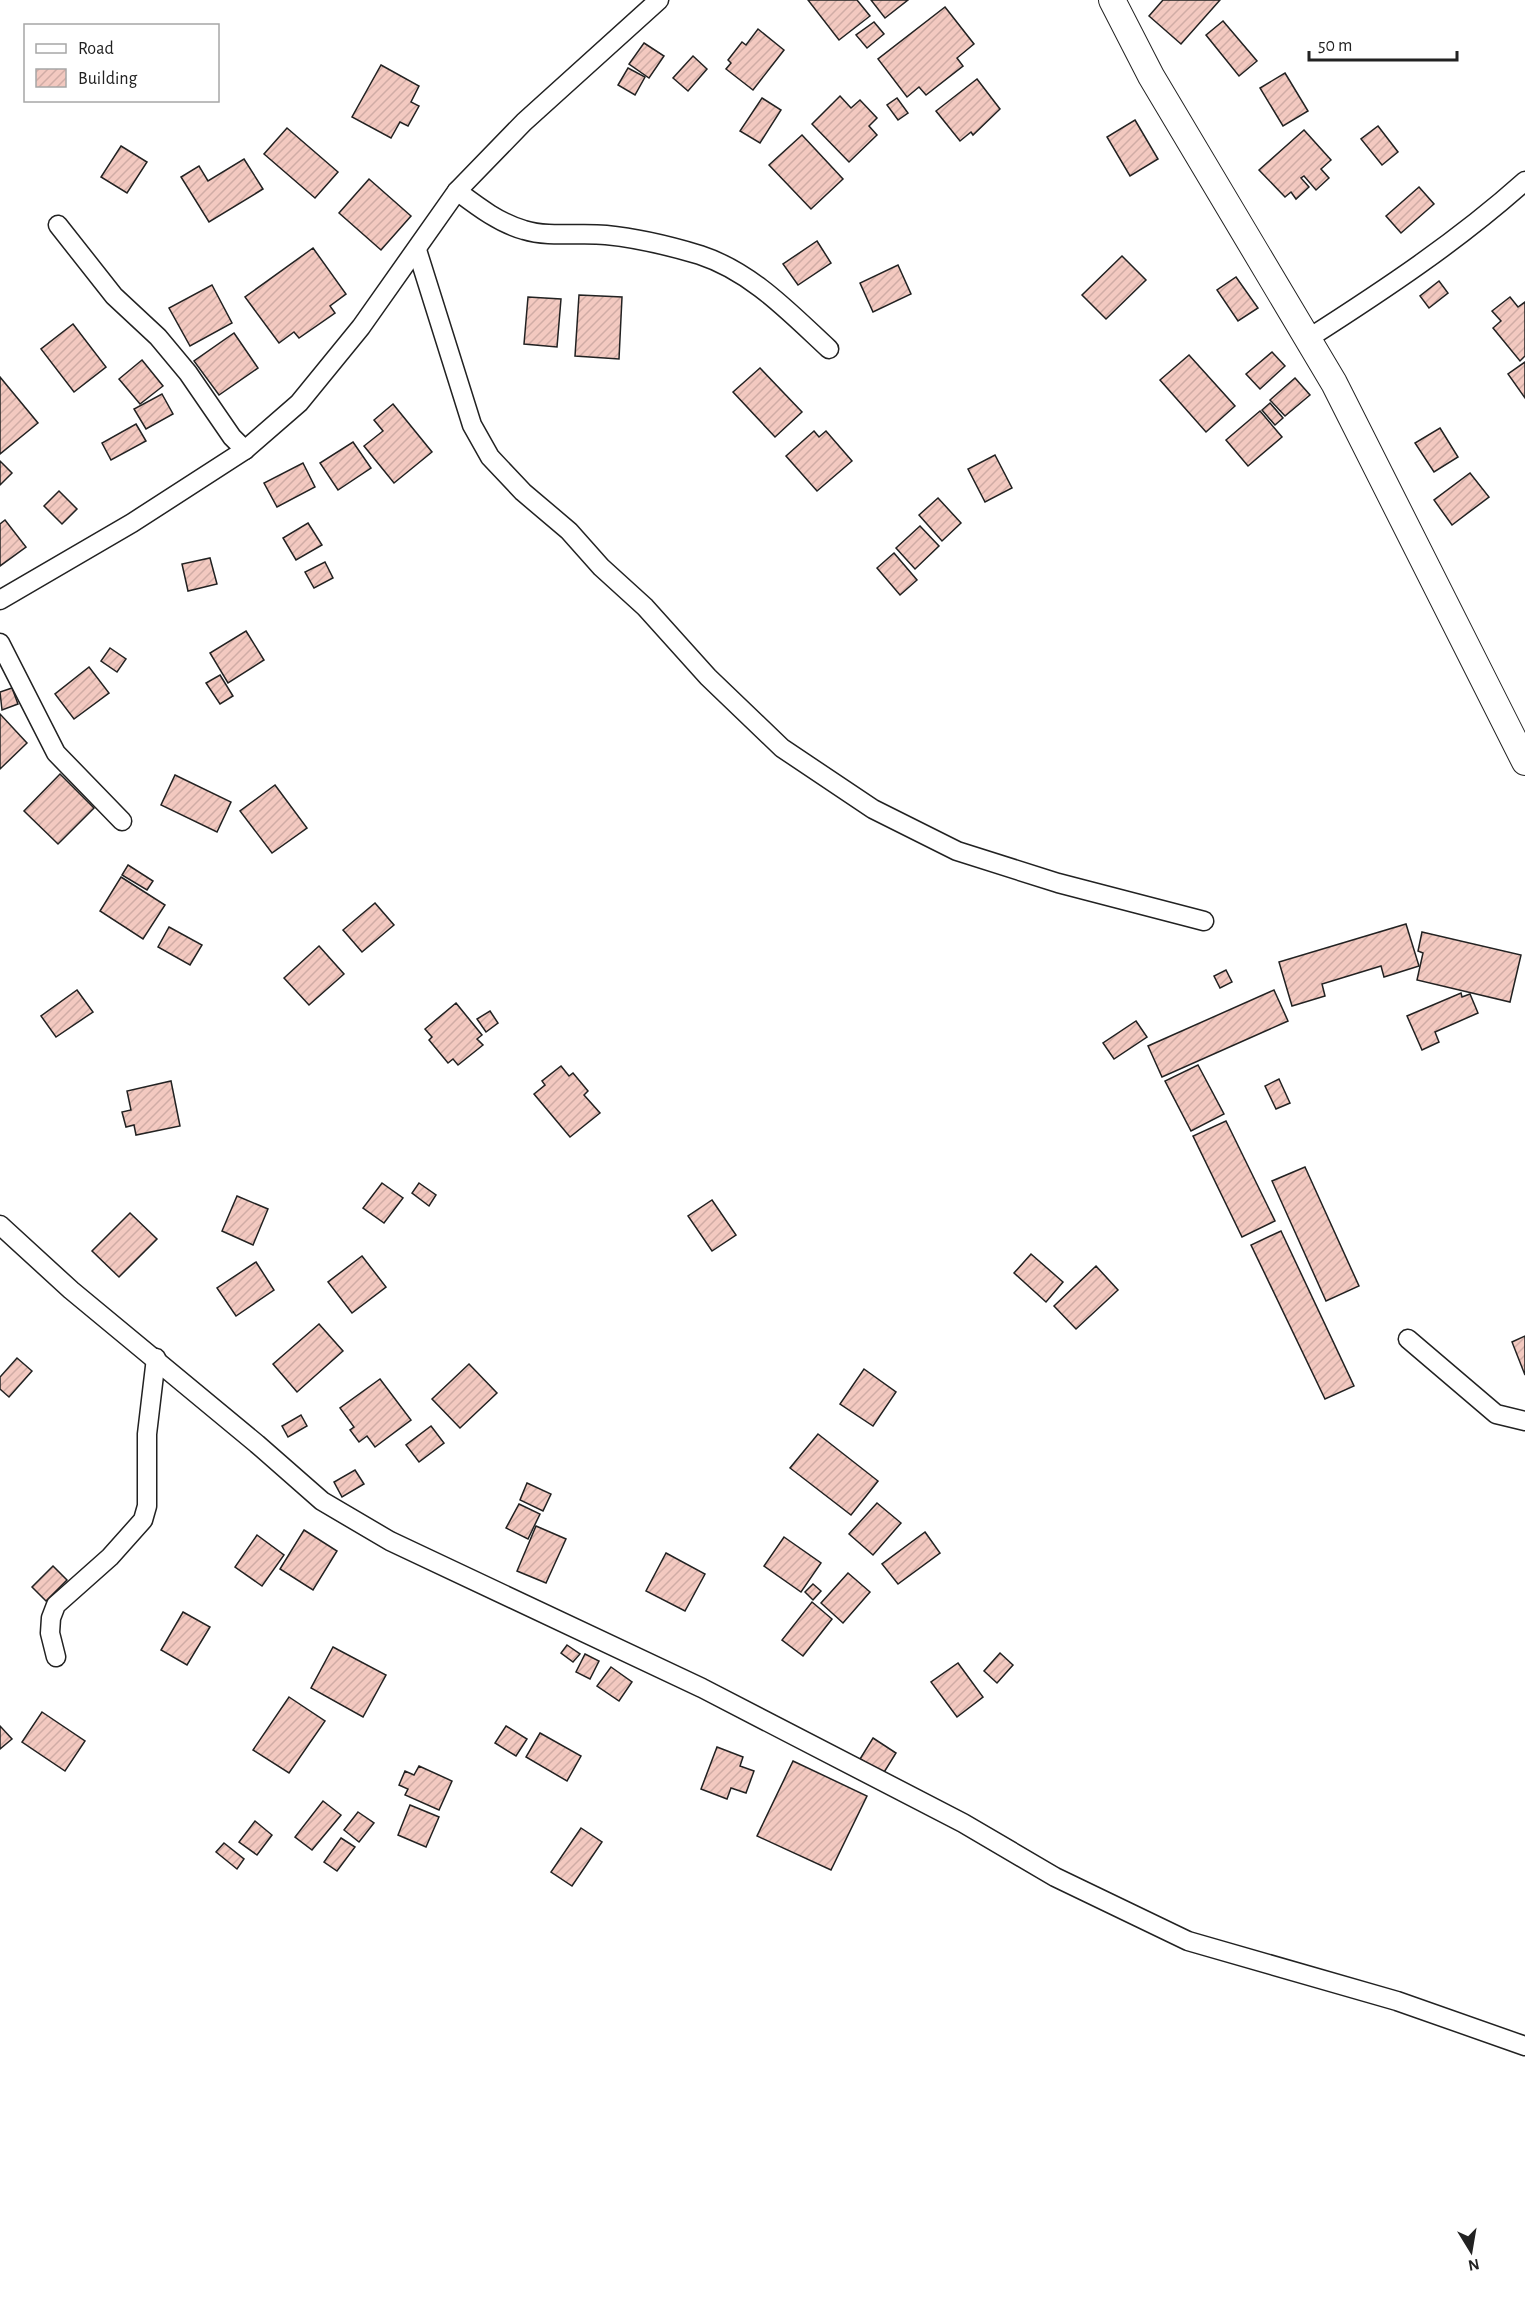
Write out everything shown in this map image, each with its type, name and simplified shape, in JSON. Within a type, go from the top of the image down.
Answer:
[{"type":"main road","points":[[1112,0],[1151,76],[1334,383],[1525,762]]},
{"type":"street","points":[[0,600],[132,523],[245,450],[299,403],[361,327],[457,191],[524,122],[659,0]]},
{"type":"street","points":[[1309,338],[1405,275],[1498,205],[1525,181]]},
{"type":"street","points":[[457,191],[491,215],[524,231],[605,235],[650,242],[702,256],[733,269],[766,291],[829,349]]},
{"type":"street","points":[[58,225],[114,296],[158,337],[188,373],[225,428],[245,450]]},
{"type":"street","points":[[417,250],[472,426],[490,457],[523,492],[568,531],[601,567],[645,607],[708,677],[782,748],[873,809],[957,851],[1058,883],[1204,921]]},
{"type":"street","points":[[0,643],[56,753],[122,821]]},
{"type":"street","points":[[0,1225],[71,1290],[156,1358],[322,1501],[390,1541],[702,1688],[963,1823],[1055,1877],[1188,1941],[1397,2001],[1525,2046]]},
{"type":"street","points":[[1408,1339],[1496,1414],[1525,1421]]},
{"type":"street","points":[[56,1657],[51,1633],[51,1618],[56,1605],[110,1557],[143,1520],[147,1506],[147,1434],[156,1358]]},
{"type":"building","points":[[808,0],[857,0],[870,16],[839,40]]},
{"type":"building","points":[[871,0],[908,0],[885,18]]},
{"type":"building","points":[[1163,0],[1220,0],[1181,44],[1149,16]]},
{"type":"building","points":[[945,7],[974,44],[957,58],[963,66],[926,95],[919,87],[907,97],[878,59]]},
{"type":"building","points":[[1223,21],[1257,61],[1239,76],[1206,35]]},
{"type":"building","points":[[874,22],[884,34],[867,48],[856,35]]},
{"type":"building","points":[[758,29],[784,50],[753,90],[726,69],[731,63],[728,60],[742,42],[746,45]]},
{"type":"building","points":[[644,43],[664,56],[649,78],[629,64]]},
{"type":"building","points":[[693,56],[707,69],[688,91],[673,78]]},
{"type":"building","points":[[381,65],[419,86],[411,102],[419,106],[408,126],[400,122],[391,138],[352,117]]},
{"type":"building","points":[[628,68],[645,77],[635,95],[618,85]]},
{"type":"building","points":[[1285,73],[1308,111],[1283,126],[1260,88]]},
{"type":"building","points":[[977,79],[1000,109],[973,135],[971,132],[960,141],[936,111]]},
{"type":"building","points":[[840,96],[851,108],[860,100],[877,118],[869,126],[877,135],[849,162],[812,124]]},
{"type":"building","points":[[762,98],[781,110],[760,143],[740,131]]},
{"type":"building","points":[[897,98],[908,113],[898,120],[887,105]]},
{"type":"building","points":[[1135,120],[1158,159],[1130,176],[1107,137]]},
{"type":"building","points":[[1378,126],[1398,152],[1382,165],[1361,139]]},
{"type":"building","points":[[287,128],[338,172],[315,198],[264,154]]},
{"type":"building","points":[[1304,130],[1331,160],[1321,169],[1329,178],[1316,190],[1304,176],[1301,178],[1309,187],[1296,199],[1291,192],[1285,197],[1259,170]]},
{"type":"building","points":[[802,135],[843,179],[811,209],[769,165]]},
{"type":"building","points":[[121,146],[147,162],[127,193],[101,177]]},
{"type":"building","points":[[244,159],[263,189],[209,222],[181,177],[199,166],[208,181]]},
{"type":"building","points":[[369,179],[411,216],[381,250],[339,213]]},
{"type":"building","points":[[1419,187],[1434,204],[1401,233],[1386,216]]},
{"type":"building","points":[[817,241],[831,263],[798,285],[783,264]]},
{"type":"building","points":[[313,248],[346,294],[330,306],[335,313],[299,338],[294,332],[279,343],[245,297]]},
{"type":"building","points":[[1122,256],[1146,280],[1106,319],[1082,295]]},
{"type":"building","points":[[898,265],[911,294],[873,312],[860,283]]},
{"type":"building","points":[[1236,277],[1258,308],[1238,321],[1217,290]]},
{"type":"building","points":[[1439,281],[1448,293],[1429,308],[1420,296]]},
{"type":"building","points":[[212,285],[232,323],[190,346],[169,308]]},
{"type":"building","points":[[579,295],[622,297],[619,359],[575,356]]},
{"type":"building","points":[[528,297],[561,299],[557,347],[524,344]]},
{"type":"building","points":[[1510,297],[1518,307],[1525,302],[1525,356],[1520,361],[1493,328],[1501,321],[1492,311]]},
{"type":"building","points":[[73,324],[106,367],[74,392],[41,349]]},
{"type":"building","points":[[234,333],[258,368],[219,395],[194,361]]},
{"type":"building","points":[[1272,352],[1285,366],[1260,389],[1246,374]]},
{"type":"building","points":[[1189,355],[1235,406],[1206,432],[1160,380]]},
{"type":"building","points":[[142,360],[163,386],[140,404],[119,379]]},
{"type":"building","points":[[1525,362],[1525,398],[1508,374]]},
{"type":"building","points":[[760,368],[802,412],[775,437],[733,392]]},
{"type":"building","points":[[0,377],[38,423],[0,454]]},
{"type":"building","points":[[1295,378],[1310,395],[1285,416],[1270,400]]},
{"type":"building","points":[[162,394],[173,414],[146,429],[134,409]]},
{"type":"building","points":[[1270,403],[1283,418],[1275,425],[1262,410]]},
{"type":"building","points":[[393,404],[432,452],[394,483],[364,446],[383,431],[374,420]]},
{"type":"building","points":[[1260,411],[1282,437],[1248,466],[1226,440]]},
{"type":"building","points":[[136,424],[146,441],[111,460],[102,443]]},
{"type":"building","points":[[1440,428],[1458,457],[1434,472],[1415,443]]},
{"type":"building","points":[[814,431],[819,437],[826,431],[852,461],[817,491],[786,456]]},
{"type":"building","points":[[353,442],[371,468],[338,490],[320,463]]},
{"type":"building","points":[[995,455],[1012,488],[985,502],[968,469]]},
{"type":"building","points":[[0,461],[12,473],[0,485]]},
{"type":"building","points":[[303,463],[315,487],[277,507],[264,483]]},
{"type":"building","points":[[1470,473],[1489,497],[1452,525],[1434,500]]},
{"type":"building","points":[[59,491],[77,509],[62,524],[44,506]]},
{"type":"building","points":[[938,498],[961,523],[942,541],[919,515]]},
{"type":"building","points":[[5,520],[26,547],[0,566],[0,524]]},
{"type":"building","points":[[308,523],[322,545],[296,560],[283,538]]},
{"type":"building","points":[[920,526],[939,546],[915,569],[896,548]]},
{"type":"building","points":[[894,553],[917,580],[900,595],[877,568]]},
{"type":"building","points":[[210,558],[217,584],[188,591],[182,564]]},
{"type":"building","points":[[325,562],[333,578],[314,588],[305,572]]},
{"type":"building","points":[[246,631],[264,660],[228,683],[210,653]]},
{"type":"building","points":[[110,648],[126,659],[117,672],[101,661]]},
{"type":"building","points":[[89,667],[109,693],[74,719],[55,694]]},
{"type":"building","points":[[220,675],[233,696],[220,704],[206,683]]},
{"type":"building","points":[[12,688],[18,704],[2,710],[0,692]]},
{"type":"building","points":[[0,714],[27,743],[0,769]]},
{"type":"building","points":[[60,774],[94,808],[58,844],[24,811]]},
{"type":"building","points":[[175,775],[231,802],[217,832],[161,805]]},
{"type":"building","points":[[275,785],[307,828],[272,853],[240,811]]},
{"type":"building","points":[[128,865],[153,881],[147,890],[122,875]]},
{"type":"building","points":[[121,877],[165,905],[143,939],[100,911]]},
{"type":"building","points":[[375,903],[394,925],[362,952],[343,930]]},
{"type":"building","points":[[1406,924],[1419,966],[1384,977],[1381,966],[1322,984],[1325,996],[1292,1006],[1279,962]]},
{"type":"building","points":[[169,927],[202,945],[190,965],[158,947]]},
{"type":"building","points":[[1422,932],[1521,955],[1510,1002],[1417,980],[1423,953],[1418,951]]},
{"type":"building","points":[[319,946],[344,974],[309,1005],[284,978]]},
{"type":"building","points":[[1226,970],[1232,982],[1220,988],[1214,976]]},
{"type":"building","points":[[77,990],[93,1012],[56,1037],[41,1016]]},
{"type":"building","points":[[1274,990],[1288,1021],[1162,1077],[1148,1046]]},
{"type":"building","points":[[1461,993],[1462,997],[1470,994],[1478,1013],[1435,1032],[1439,1042],[1422,1050],[1407,1016]]},
{"type":"building","points":[[456,1003],[482,1035],[477,1039],[483,1045],[458,1065],[453,1059],[448,1063],[429,1040],[432,1037],[425,1029]]},
{"type":"building","points":[[490,1011],[498,1023],[486,1032],[477,1019]]},
{"type":"building","points":[[1136,1021],[1147,1037],[1114,1059],[1103,1043]]},
{"type":"building","points":[[1198,1065],[1224,1114],[1191,1131],[1165,1081]]},
{"type":"building","points":[[561,1066],[569,1076],[573,1073],[588,1091],[584,1095],[600,1113],[570,1137],[534,1094],[545,1085],[542,1081]]},
{"type":"building","points":[[1279,1079],[1290,1103],[1276,1109],[1265,1086]]},
{"type":"building","points":[[171,1081],[180,1126],[136,1135],[134,1125],[126,1127],[122,1112],[131,1110],[127,1091]]},
{"type":"building","points":[[1226,1121],[1275,1221],[1242,1237],[1193,1136]]},
{"type":"building","points":[[1305,1167],[1359,1286],[1326,1301],[1272,1181]]},
{"type":"building","points":[[382,1183],[403,1198],[384,1223],[363,1208]]},
{"type":"building","points":[[419,1183],[436,1195],[429,1206],[412,1193]]},
{"type":"building","points":[[237,1196],[268,1209],[253,1245],[222,1231]]},
{"type":"building","points":[[712,1200],[736,1235],[712,1251],[688,1216]]},
{"type":"building","points":[[130,1213],[157,1239],[119,1277],[92,1251]]},
{"type":"building","points":[[1281,1231],[1354,1386],[1325,1399],[1251,1245]]},
{"type":"building","points":[[1031,1254],[1063,1282],[1046,1302],[1014,1273]]},
{"type":"building","points":[[362,1256],[386,1287],[352,1313],[328,1282]]},
{"type":"building","points":[[256,1262],[274,1290],[236,1316],[217,1288]]},
{"type":"building","points":[[1096,1266],[1118,1290],[1076,1329],[1054,1306]]},
{"type":"building","points":[[319,1324],[343,1351],[297,1392],[273,1364]]},
{"type":"building","points":[[1525,1336],[1525,1375],[1512,1342]]},
{"type":"building","points":[[17,1358],[32,1371],[9,1397],[0,1389],[0,1377]]},
{"type":"building","points":[[469,1364],[497,1393],[460,1428],[432,1399]]},
{"type":"building","points":[[864,1369],[896,1392],[873,1426],[840,1404]]},
{"type":"building","points":[[380,1379],[411,1420],[375,1447],[367,1436],[359,1442],[350,1430],[354,1427],[340,1408]]},
{"type":"building","points":[[301,1415],[307,1426],[288,1437],[282,1426]]},
{"type":"building","points":[[431,1426],[444,1443],[419,1462],[406,1445]]},
{"type":"building","points":[[818,1434],[878,1481],[851,1515],[790,1468]]},
{"type":"building","points":[[355,1470],[364,1484],[342,1497],[334,1482]]},
{"type":"building","points":[[527,1483],[551,1494],[543,1511],[520,1500]]},
{"type":"building","points":[[877,1503],[901,1523],[873,1555],[849,1534]]},
{"type":"building","points":[[519,1504],[540,1514],[528,1539],[506,1528]]},
{"type":"building","points":[[536,1526],[566,1539],[546,1583],[517,1571]]},
{"type":"building","points":[[304,1530],[337,1551],[313,1590],[280,1569]]},
{"type":"building","points":[[925,1532],[940,1553],[898,1584],[882,1564]]},
{"type":"building","points":[[257,1535],[284,1555],[262,1586],[235,1567]]},
{"type":"building","points":[[784,1537],[821,1563],[801,1592],[764,1566]]},
{"type":"building","points":[[666,1553],[705,1574],[685,1611],[646,1591]]},
{"type":"building","points":[[53,1566],[67,1580],[46,1601],[32,1587]]},
{"type":"building","points":[[848,1573],[870,1592],[843,1623],[821,1603]]},
{"type":"building","points":[[813,1584],[821,1591],[813,1600],[805,1592]]},
{"type":"building","points":[[812,1602],[832,1619],[803,1656],[782,1640]]},
{"type":"building","points":[[183,1612],[210,1627],[187,1665],[161,1650]]},
{"type":"building","points":[[567,1645],[580,1654],[573,1662],[561,1653]]},
{"type":"building","points":[[333,1647],[386,1675],[363,1717],[311,1688]]},
{"type":"building","points":[[1000,1653],[1013,1665],[997,1683],[984,1671]]},
{"type":"building","points":[[585,1654],[599,1661],[590,1679],[576,1672]]},
{"type":"building","points":[[958,1663],[983,1697],[957,1717],[931,1682]]},
{"type":"building","points":[[611,1667],[632,1682],[619,1701],[597,1686]]},
{"type":"building","points":[[289,1697],[325,1721],[289,1773],[253,1750]]},
{"type":"building","points":[[42,1712],[85,1741],[65,1771],[22,1742]]},
{"type":"building","points":[[0,1726],[12,1739],[0,1749]]},
{"type":"building","points":[[506,1726],[527,1739],[516,1756],[495,1743]]},
{"type":"building","points":[[540,1733],[581,1756],[567,1781],[526,1757]]},
{"type":"building","points":[[873,1738],[896,1753],[883,1774],[860,1759]]},
{"type":"building","points":[[717,1747],[743,1757],[740,1766],[754,1771],[746,1793],[731,1788],[727,1799],[701,1789]]},
{"type":"building","points":[[793,1761],[867,1796],[831,1870],[757,1836]]},
{"type":"building","points":[[419,1766],[452,1781],[439,1810],[405,1795],[408,1789],[399,1785],[405,1771],[414,1775]]},
{"type":"building","points":[[323,1801],[341,1815],[312,1850],[295,1837]]},
{"type":"building","points":[[410,1805],[439,1817],[426,1847],[398,1835]]},
{"type":"building","points":[[358,1812],[374,1823],[359,1842],[344,1830]]},
{"type":"building","points":[[255,1821],[272,1835],[257,1855],[239,1842]]},
{"type":"building","points":[[581,1828],[602,1842],[572,1886],[551,1872]]},
{"type":"building","points":[[341,1838],[355,1847],[337,1871],[324,1862]]},
{"type":"building","points":[[224,1843],[244,1859],[237,1869],[216,1852]]}]
